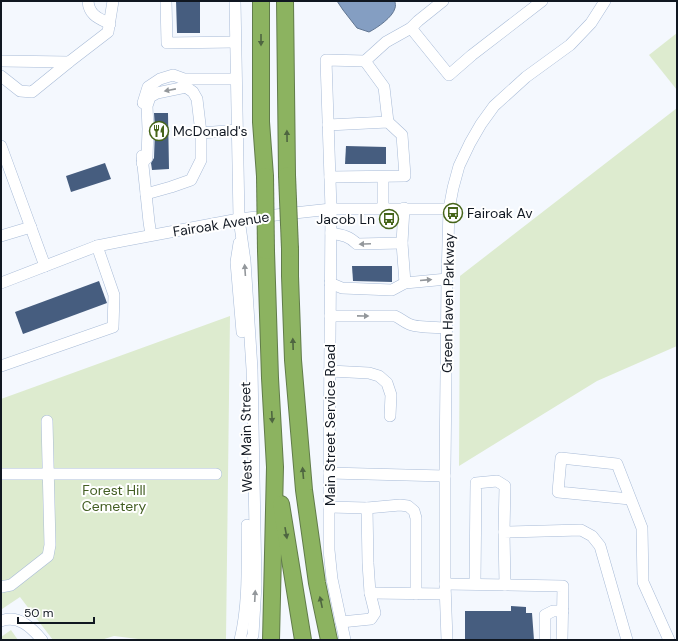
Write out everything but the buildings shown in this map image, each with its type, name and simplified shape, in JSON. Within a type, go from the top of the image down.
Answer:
[{"type":"highway","points":[[261,1],[261,122],[270,378],[275,467],[270,640]]},
{"type":"highway","points":[[285,1],[287,175],[293,360],[304,490],[317,583],[329,640]]},
{"type":"highway","points":[[275,467],[303,640]]},
{"type":"street","points":[[88,1],[94,16],[110,24]]},
{"type":"street","points":[[1,76],[20,91],[32,92],[108,32],[113,1]]},
{"type":"street","points":[[166,1],[166,43],[235,42]]},
{"type":"street","name":"West Main Street","points":[[235,1],[239,219],[245,261],[252,369],[256,586],[253,635],[251,640]]},
{"type":"street","points":[[330,176],[405,176],[402,135],[388,122],[384,87],[365,61],[386,42],[411,28],[443,1]]},
{"type":"street","points":[[411,28],[449,75],[472,55],[542,1]]},
{"type":"street","name":"Green Haven Parkway","points":[[447,640],[445,589],[447,278],[449,209],[453,188],[459,166],[473,137],[494,106],[526,77],[570,44],[592,23],[605,1]]},
{"type":"street","name":"Main Street Service Road","points":[[345,640],[332,579],[329,550],[331,209],[326,60],[365,61]]},
{"type":"street","points":[[1,61],[69,62]]},
{"type":"street","points":[[151,235],[142,162],[142,105],[148,87],[160,79],[173,75],[184,79],[236,79]]},
{"type":"street","points":[[142,162],[147,158],[147,106],[150,97],[157,93],[186,87],[194,92],[197,99],[201,133],[201,160],[191,180],[146,194]]},
{"type":"street","points":[[328,125],[388,122]]},
{"type":"street","points":[[201,133],[238,130]]},
{"type":"street","points":[[1,146],[45,266]]},
{"type":"street","points":[[382,177],[383,208]]},
{"type":"street","points":[[404,208],[402,243],[405,283]]},
{"type":"street","name":"Fairoak Avenue","points":[[1,283],[97,246],[239,219],[331,209],[449,209]]},
{"type":"street","points":[[1,236],[31,227]]},
{"type":"street","points":[[331,233],[346,236],[357,244],[402,243]]},
{"type":"street","name":"West Main Street","points":[[240,640],[246,602],[248,520],[245,362],[236,262],[241,235]]},
{"type":"street","points":[[1,366],[112,327],[114,295],[97,246]]},
{"type":"street","points":[[330,283],[342,288],[392,290],[405,283],[447,278]]},
{"type":"street","points":[[330,316],[395,316],[414,326],[447,328]]},
{"type":"street","points":[[330,371],[370,373],[379,376],[387,383],[391,395],[390,416]]},
{"type":"street","points":[[1,587],[11,585],[48,556],[50,545],[47,474],[47,421]]},
{"type":"street","points":[[630,499],[558,492],[561,458],[617,464],[642,528],[643,582],[669,640]]},
{"type":"street","points":[[329,473],[446,476]]},
{"type":"street","points":[[1,474],[216,474]]},
{"type":"street","points":[[475,584],[476,483],[497,481],[505,486],[505,585]]},
{"type":"street","points":[[329,507],[367,508],[400,505],[408,506],[414,511],[416,518],[416,594]]},
{"type":"street","points":[[342,622],[370,619],[375,613],[370,594],[367,508]]},
{"type":"street","points":[[504,532],[581,530],[592,536],[600,546],[627,640]]},
{"type":"street","points":[[370,594],[416,594],[475,584],[563,586],[562,640]]},
{"type":"street","points":[[545,640],[546,615],[553,611],[563,611]]},
{"type":"street","points":[[1,621],[16,620],[21,622],[31,628],[42,640]]},
{"type":"green space","points":[[677,33],[677,90],[649,55]]},
{"type":"green space","points":[[677,108],[677,346],[597,381],[459,466],[460,276]]},
{"type":"green space","name":"Forest Hill Cemetery","points":[[230,316],[226,640],[146,640],[114,636],[101,640],[53,640],[20,597],[1,609],[1,399]]},
{"type":"green space","points":[[11,630],[18,640],[1,640],[1,637]]},
{"type":"water","points":[[337,1],[395,1],[395,6],[394,11],[388,18],[369,32],[357,28]]},
{"type":"place","name":"McDonald's","points":[[159,131]]},
{"type":"place","name":"Fairoak Av","points":[[453,213]]},
{"type":"place","name":"Jacob Ln","points":[[389,219]]}]
